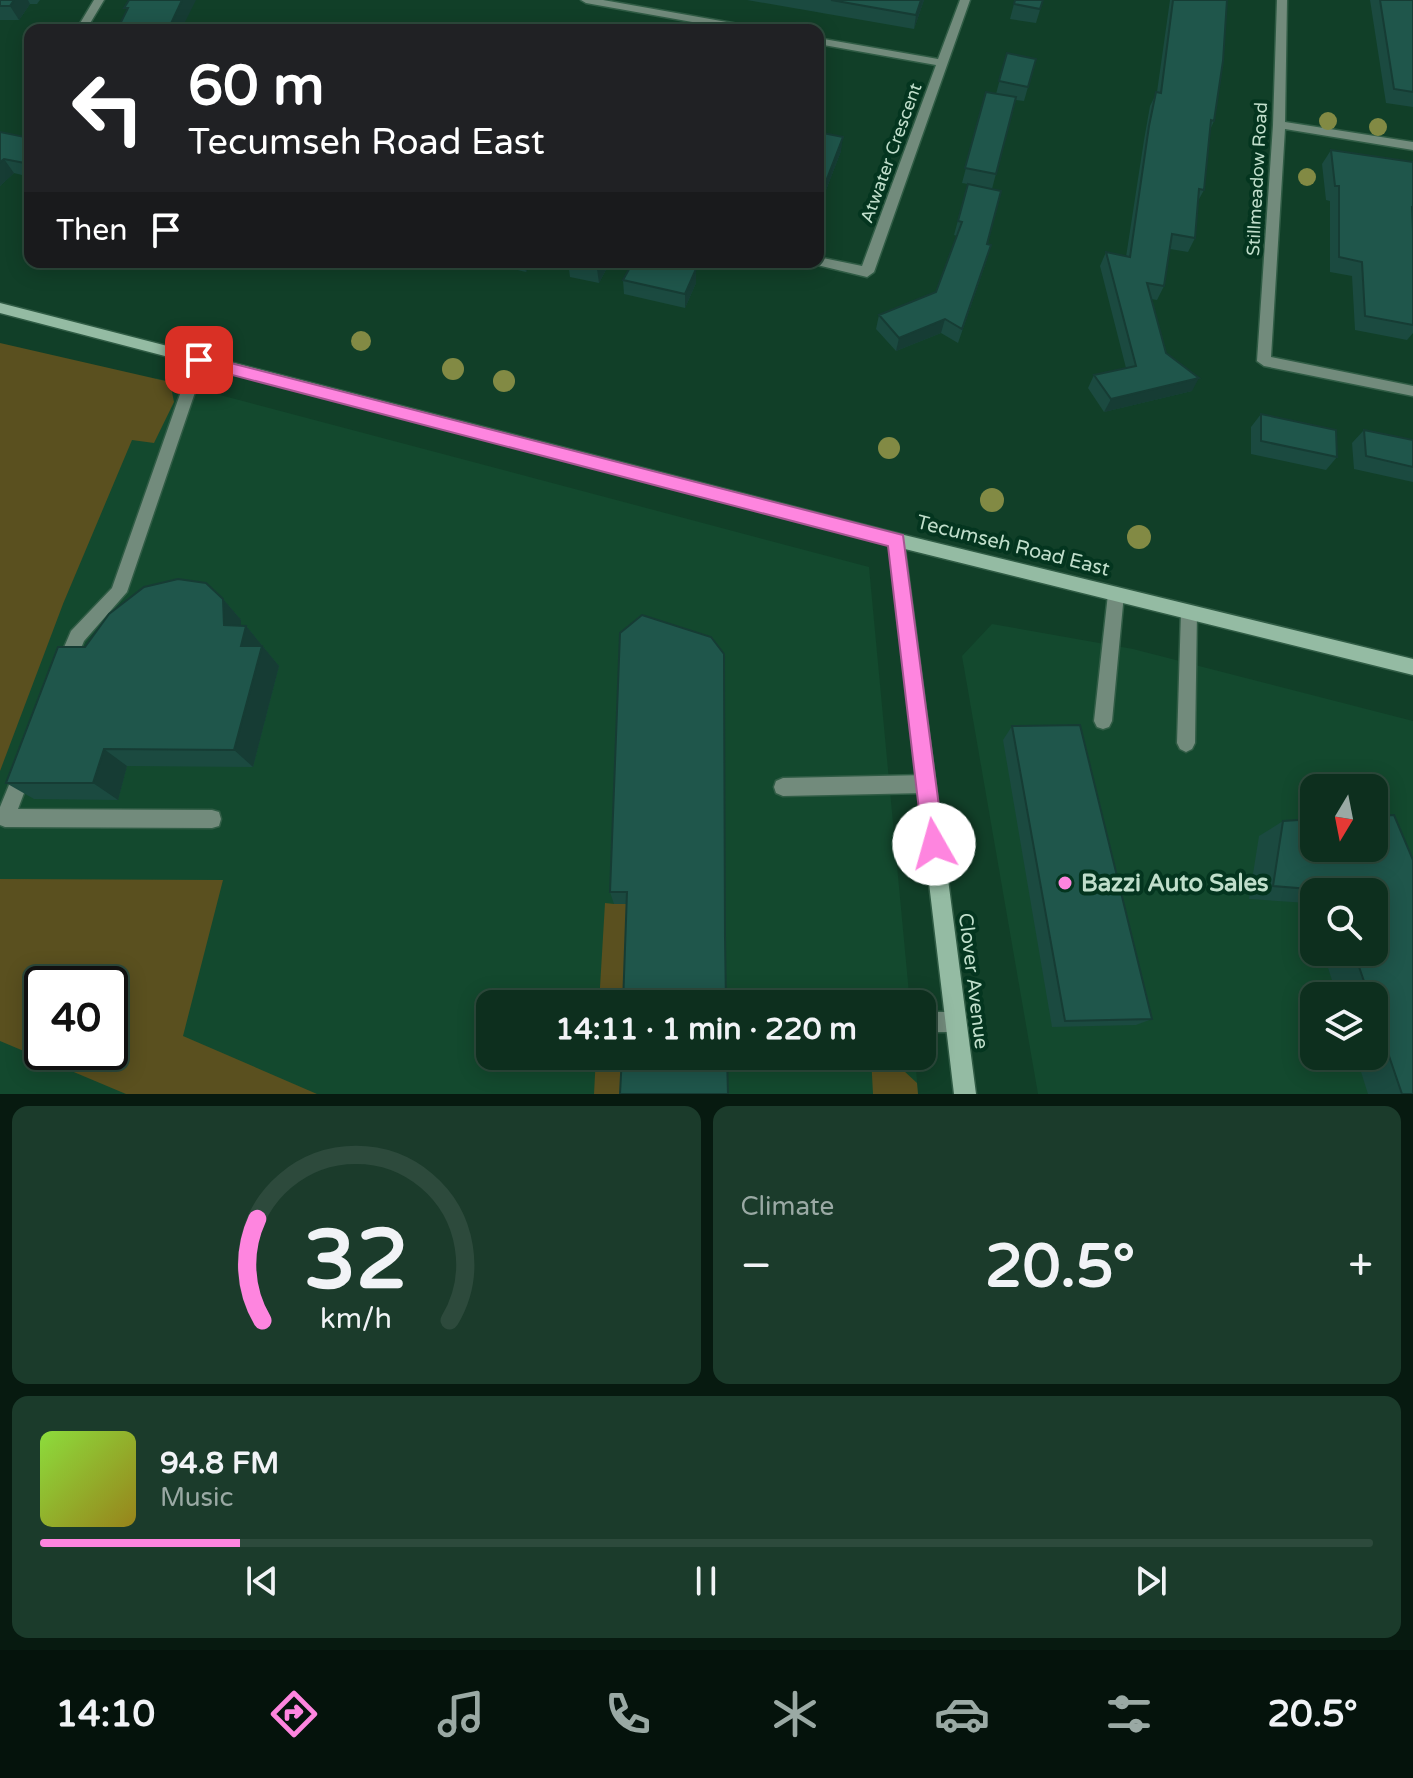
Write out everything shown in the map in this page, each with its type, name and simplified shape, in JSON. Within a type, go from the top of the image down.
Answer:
[{"type":"main road","name":"Tecumseh Road East","points":[[0,308],[896,540],[1413,667]]},
{"type":"main road","name":"Clover Avenue","points":[[896,540],[965,1094]]},
{"type":"street","points":[[85,24],[99,0]]},
{"type":"street","points":[[586,0],[721,24]]},
{"type":"street","name":"Atwater Crescent","points":[[824,262],[867,272],[965,0]]},
{"type":"street","name":"Stillmeadow Road","points":[[1282,0],[1279,125],[1264,361],[1413,391]]},
{"type":"street","points":[[824,42],[942,63]]},
{"type":"street","points":[[1279,125],[1413,146]]},
{"type":"street","points":[[60,678],[77,636],[119,592],[199,360]]},
{"type":"street","points":[[1103,721],[1116,594]]},
{"type":"street","points":[[1186,743],[1189,612]]},
{"type":"street","points":[[32,748],[5,818],[212,819]]},
{"type":"street","points":[[783,787],[926,784]]},
{"type":"street","points":[[936,1022],[956,1022]]},
{"type":"shaded area","points":[[0,343],[170,382],[174,402],[154,443],[132,440],[63,604],[0,771]]},
{"type":"shaded area","points":[[156,378],[869,567],[909,990],[476,990],[476,1070],[916,1070],[918,1094],[0,1094],[0,756]]},
{"type":"shaded area","points":[[992,624],[1133,649],[1413,721],[1413,1094],[1038,1094],[962,656]]},
{"type":"shaded area","points":[[0,879],[223,880],[183,1036],[317,1094],[126,1094],[69,1070],[128,1070],[128,966],[24,966],[24,1051],[0,1041]]},
{"type":"shaded area","points":[[605,903],[724,904],[641,990],[600,990]]},
{"type":"shaded area","points":[[595,1070],[625,1070],[624,1094],[594,1094]]},
{"type":"shaded area","points":[[872,1070],[903,1070],[917,1083],[918,1094],[873,1094]]},
{"type":"building","points":[[0,0],[14,0],[10,6],[0,6]]},
{"type":"building","points":[[129,0],[182,0],[171,24],[120,24],[128,8],[124,8]]},
{"type":"building","points":[[831,0],[921,0],[916,15]]},
{"type":"building","points":[[1015,0],[1043,0],[1040,9],[1014,4]]},
{"type":"building","points":[[1173,0],[1227,0],[1223,61],[1214,121],[1211,120],[1204,190],[1199,189],[1195,238],[1172,234],[1164,286],[1147,283],[1166,353],[1199,378],[1111,399],[1094,375],[1136,366],[1106,252],[1130,257],[1149,126],[1156,92],[1161,93]]},
{"type":"building","points":[[1380,0],[1413,0],[1413,92],[1394,89]]},
{"type":"building","points":[[1007,53],[1036,59],[1028,87],[999,81]]},
{"type":"building","points":[[986,92],[1016,97],[996,174],[965,168]]},
{"type":"building","points":[[0,132],[24,137],[24,163],[4,159],[0,162]]},
{"type":"building","points":[[824,133],[843,137],[824,186]]},
{"type":"building","points":[[1331,150],[1413,162],[1413,325],[1365,316],[1362,262],[1339,257],[1339,186],[1335,186]]},
{"type":"building","points":[[968,184],[1001,191],[987,244],[991,245],[962,329],[945,319],[899,338],[879,315],[936,292],[962,222],[958,221]]},
{"type":"building","points":[[630,268],[696,269],[685,294],[623,280]]},
{"type":"building","points":[[1261,414],[1336,430],[1337,457],[1261,441]]},
{"type":"building","points":[[1364,430],[1413,440],[1413,467],[1366,456]]},
{"type":"building","points":[[178,579],[206,583],[223,599],[224,625],[246,626],[241,646],[262,646],[234,750],[104,749],[93,783],[6,783],[58,647],[85,647],[109,614],[144,587]]},
{"type":"building","points":[[642,615],[711,637],[724,654],[726,990],[624,990],[627,892],[610,892],[620,633]]},
{"type":"building","name":"Bazzi Auto Sales","points":[[1080,725],[1152,1019],[1065,1021],[1012,726]]},
{"type":"building","points":[[1388,815],[1394,815],[1413,860],[1413,1094],[1402,1094],[1388,1053],[1388,982],[1364,982],[1359,966],[1388,966],[1388,878],[1300,878],[1300,888],[1273,886],[1283,821],[1300,820],[1300,862],[1388,862]]},
{"type":"building","points":[[621,1070],[727,1070],[728,1094],[620,1094]]},
{"type":"place","name":"Bazzi Auto Sales","points":[[1065,883]]},
{"type":"route","points":[[199,360],[896,540],[934,844]]}]
